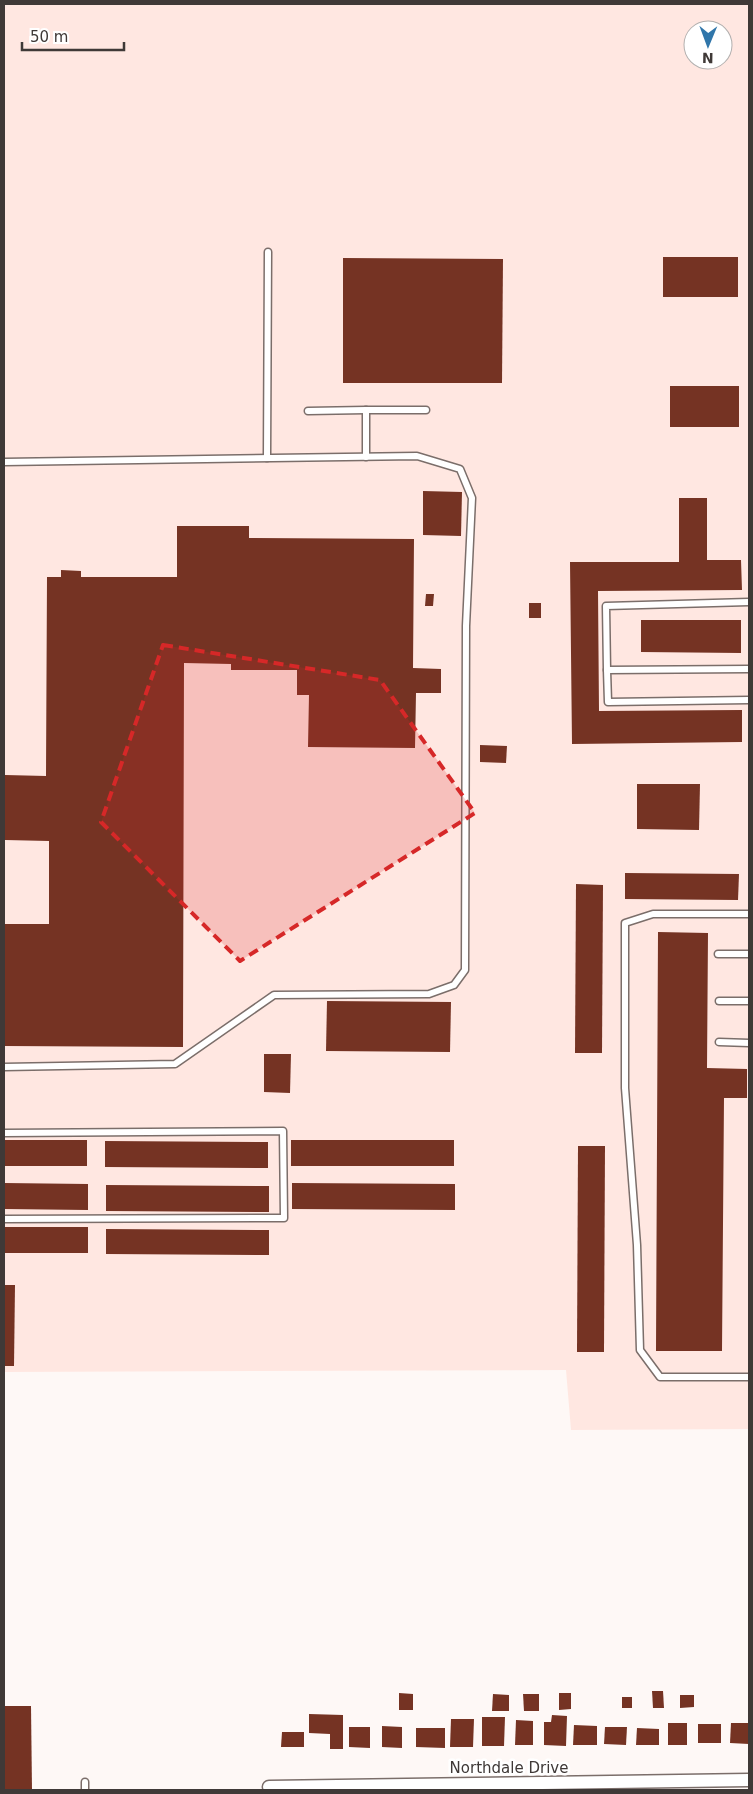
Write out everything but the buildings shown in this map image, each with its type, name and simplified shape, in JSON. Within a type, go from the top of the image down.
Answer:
[{"type":"street","name":"Northdale Drive","points":[[269,1787],[729,1786],[749,1780]]},
{"type":"lane","points":[[268,252],[268,458]]},
{"type":"lane","points":[[366,410],[366,457]]},
{"type":"lane","points":[[308,411],[426,410]]},
{"type":"lane","points":[[4,462],[417,456],[460,469],[472,498],[466,626],[465,970],[454,985],[429,994],[274,995],[175,1064],[4,1067]]},
{"type":"lane","points":[[749,602],[606,606],[608,702],[749,700]]},
{"type":"lane","points":[[608,670],[749,669]]},
{"type":"lane","points":[[749,914],[653,914],[625,923],[625,1088],[637,1245],[640,1350],[660,1377],[749,1377]]},
{"type":"lane","points":[[718,954],[749,954]]},
{"type":"lane","points":[[719,1001],[749,1001]]},
{"type":"lane","points":[[719,1042],[749,1043]]},
{"type":"lane","points":[[4,1132],[283,1131],[284,1218],[4,1219]]},
{"type":"lane","points":[[84,1782],[85,1790]]},
{"type":"highlighted area","points":[[163,645],[380,680],[475,813],[240,961],[101,822]]},
{"type":"shaded area","points":[[4,4],[749,4],[749,1429],[571,1430],[566,1370],[4,1372]]}]
